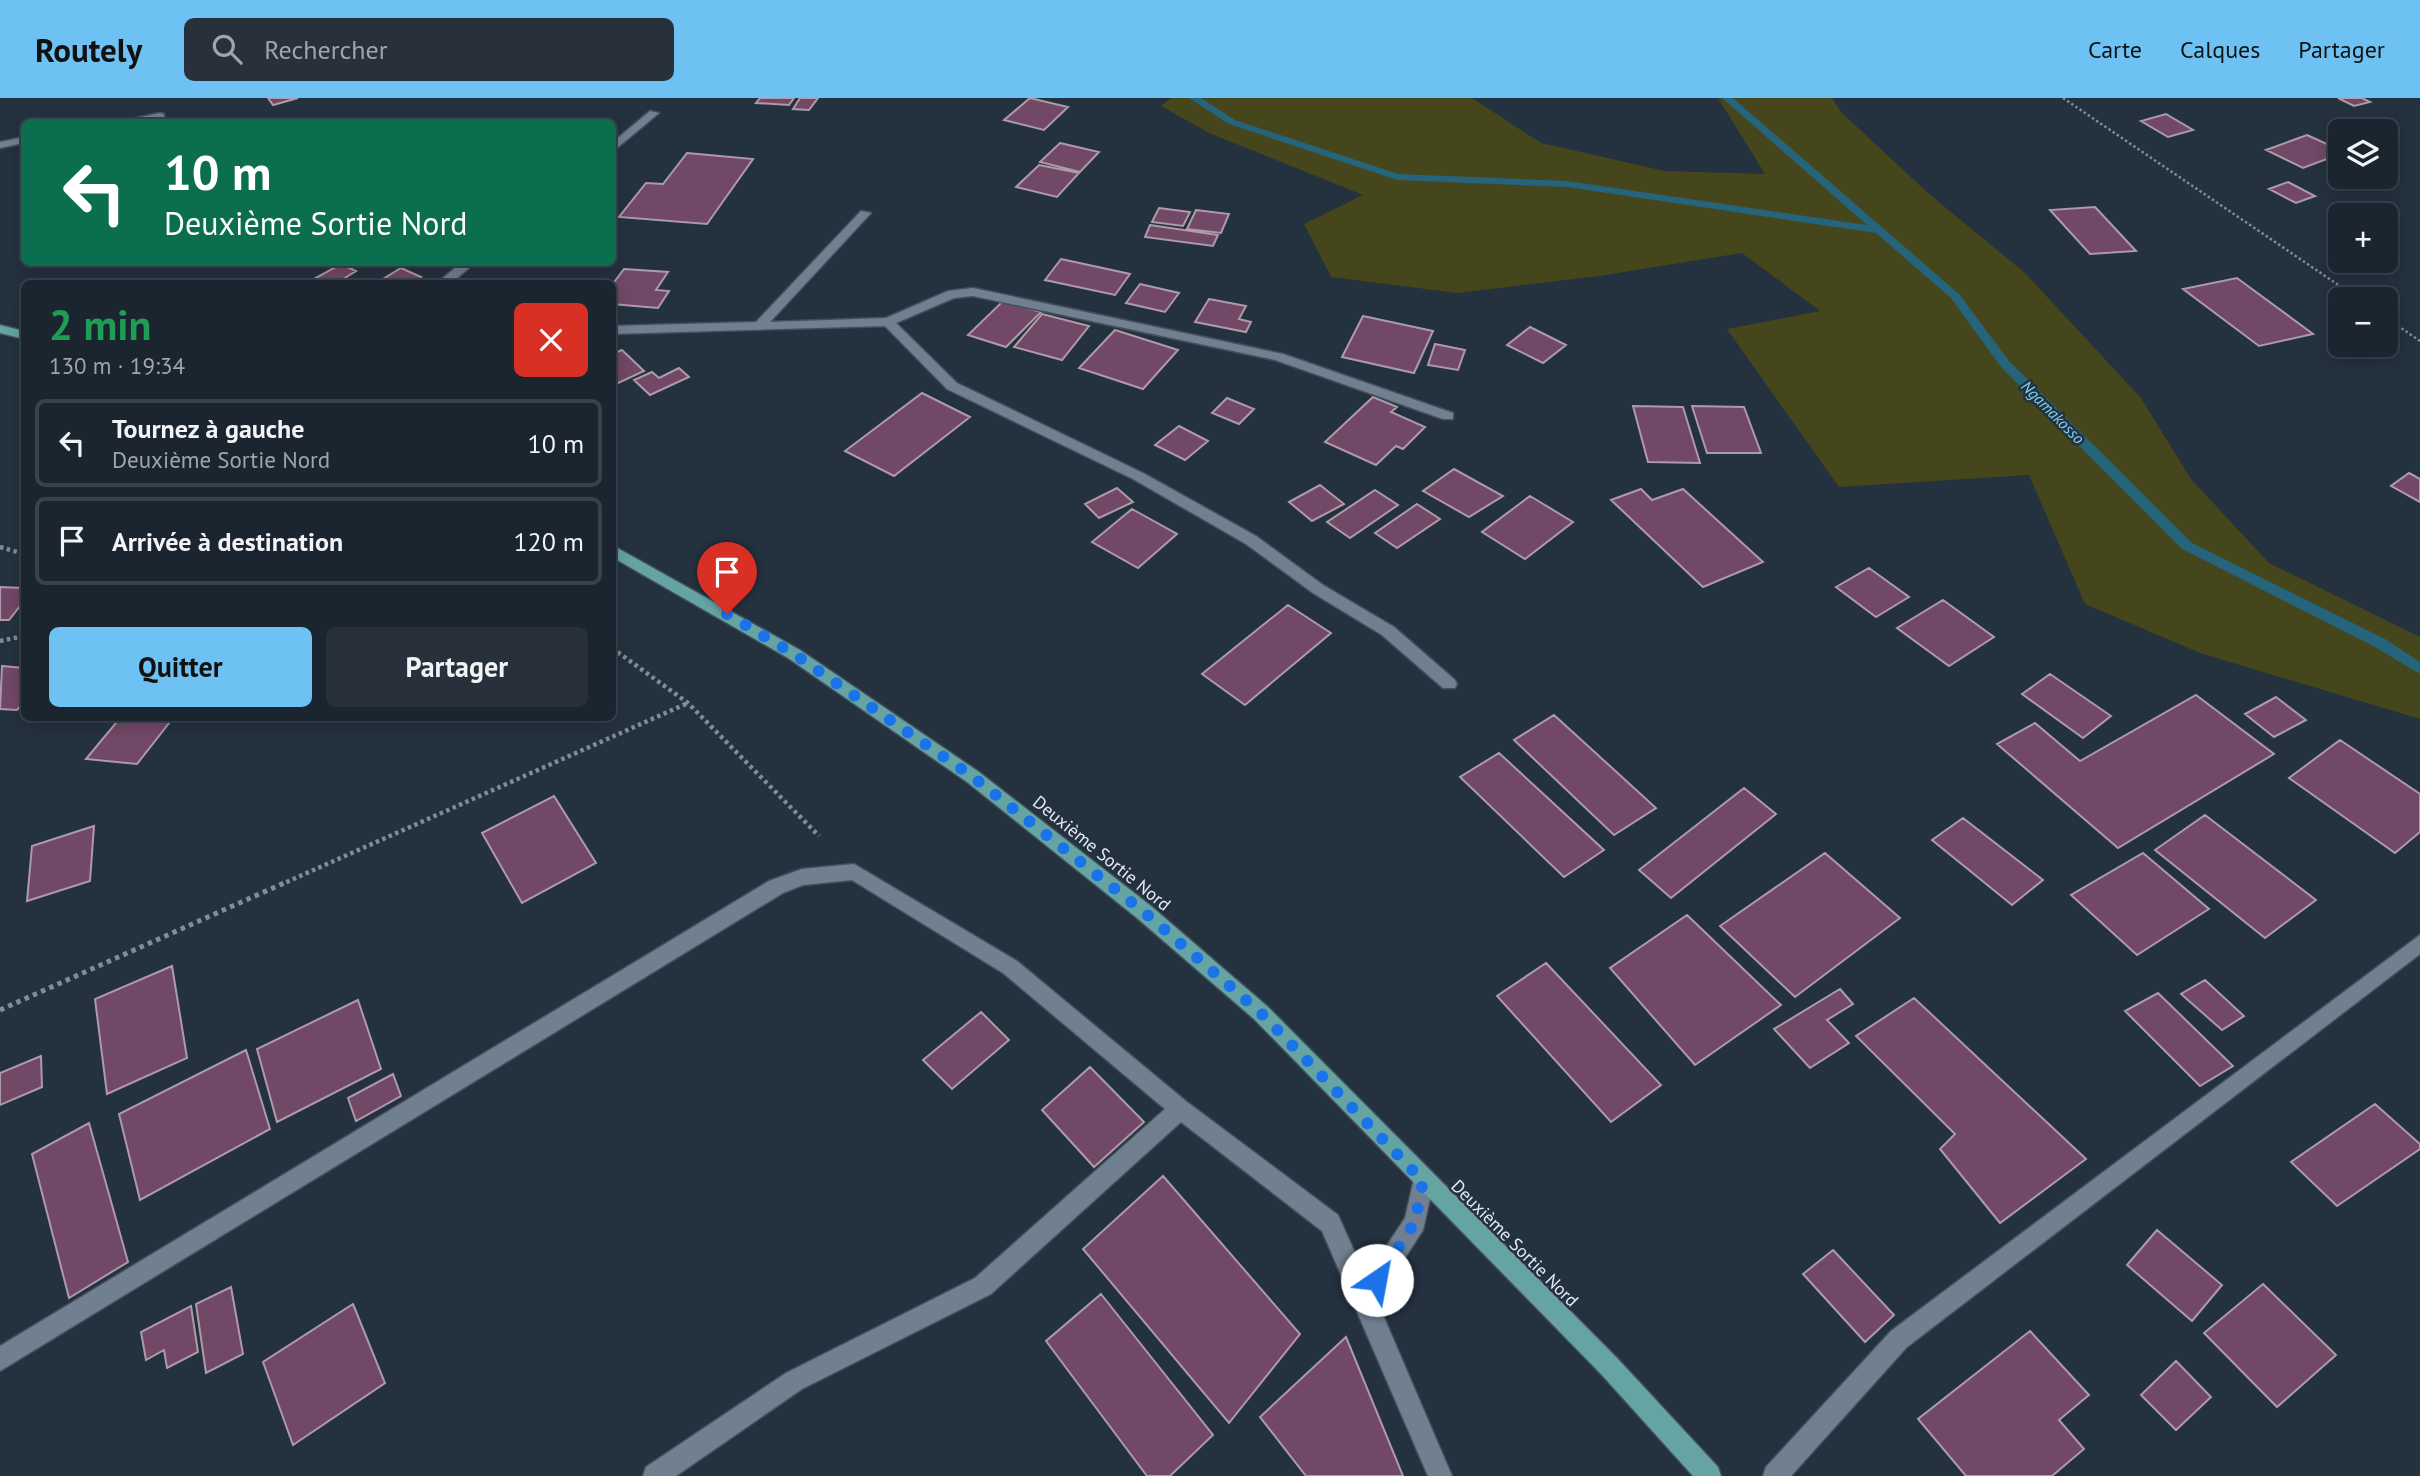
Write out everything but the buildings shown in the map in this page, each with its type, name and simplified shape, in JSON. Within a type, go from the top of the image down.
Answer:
[{"type":"main road","points":[[0,329],[21,334]]},
{"type":"main road","name":"Deuxième Sortie Nord","points":[[616,552],[794,654],[973,777],[1144,912],[1261,1013],[1423,1181],[1608,1366],[1709,1476]]},
{"type":"street","points":[[616,146],[654,113]]},
{"type":"street","points":[[141,119],[160,116]]},
{"type":"street","points":[[0,145],[21,141]]},
{"type":"street","points":[[761,324],[865,213]]},
{"type":"street","points":[[447,280],[465,266]]},
{"type":"street","points":[[616,330],[888,322],[953,294],[973,292],[1278,357],[1448,416]]},
{"type":"street","points":[[888,322],[941,379],[1138,476],[1251,540],[1318,589],[1388,631],[1449,684]]},
{"type":"street","points":[[0,1359],[776,887],[802,877],[854,872],[1010,967],[1180,1109],[1330,1223],[1440,1476]]},
{"type":"street","points":[[1775,1476],[1899,1339],[2420,943]]},
{"type":"street","points":[[655,1476],[794,1381],[983,1286],[1180,1109]]},
{"type":"street","points":[[1364,1299],[1415,1222],[1423,1181]]},
{"type":"path","points":[[2063,98],[2341,287]]},
{"type":"path","points":[[2398,326],[2420,341]]},
{"type":"path","points":[[0,547],[21,553]]},
{"type":"path","points":[[0,640],[21,636]]},
{"type":"path","points":[[616,651],[688,704],[854,872]]},
{"type":"path","points":[[0,1010],[688,704]]},
{"type":"shaded area","points":[[1171,98],[1472,98],[1541,143],[1665,171],[1765,174],[1718,98],[1832,98],[1842,113],[1928,193],[2025,273],[2141,398],[2191,479],[2269,563],[2420,637],[2420,719],[2200,653],[2085,604],[2029,475],[1839,487],[1727,329],[1820,311],[1742,253],[1599,276],[1457,293],[1331,277],[1304,224],[1363,195],[1209,133],[1161,106]]},
{"type":"waterway","points":[[1194,98],[1232,122],[1397,177],[1567,184],[1879,230]]},
{"type":"waterway","name":"Ngamakosso","points":[[1727,98],[1879,230]]},
{"type":"waterway","name":"Ngamakosso","points":[[1879,230],[1955,296],[2005,364],[2187,546],[2380,643],[2420,669]]},
{"type":"route","points":[[727,614],[794,654],[973,777],[1144,912],[1261,1013],[1423,1181],[1415,1222],[1377,1280]]}]
